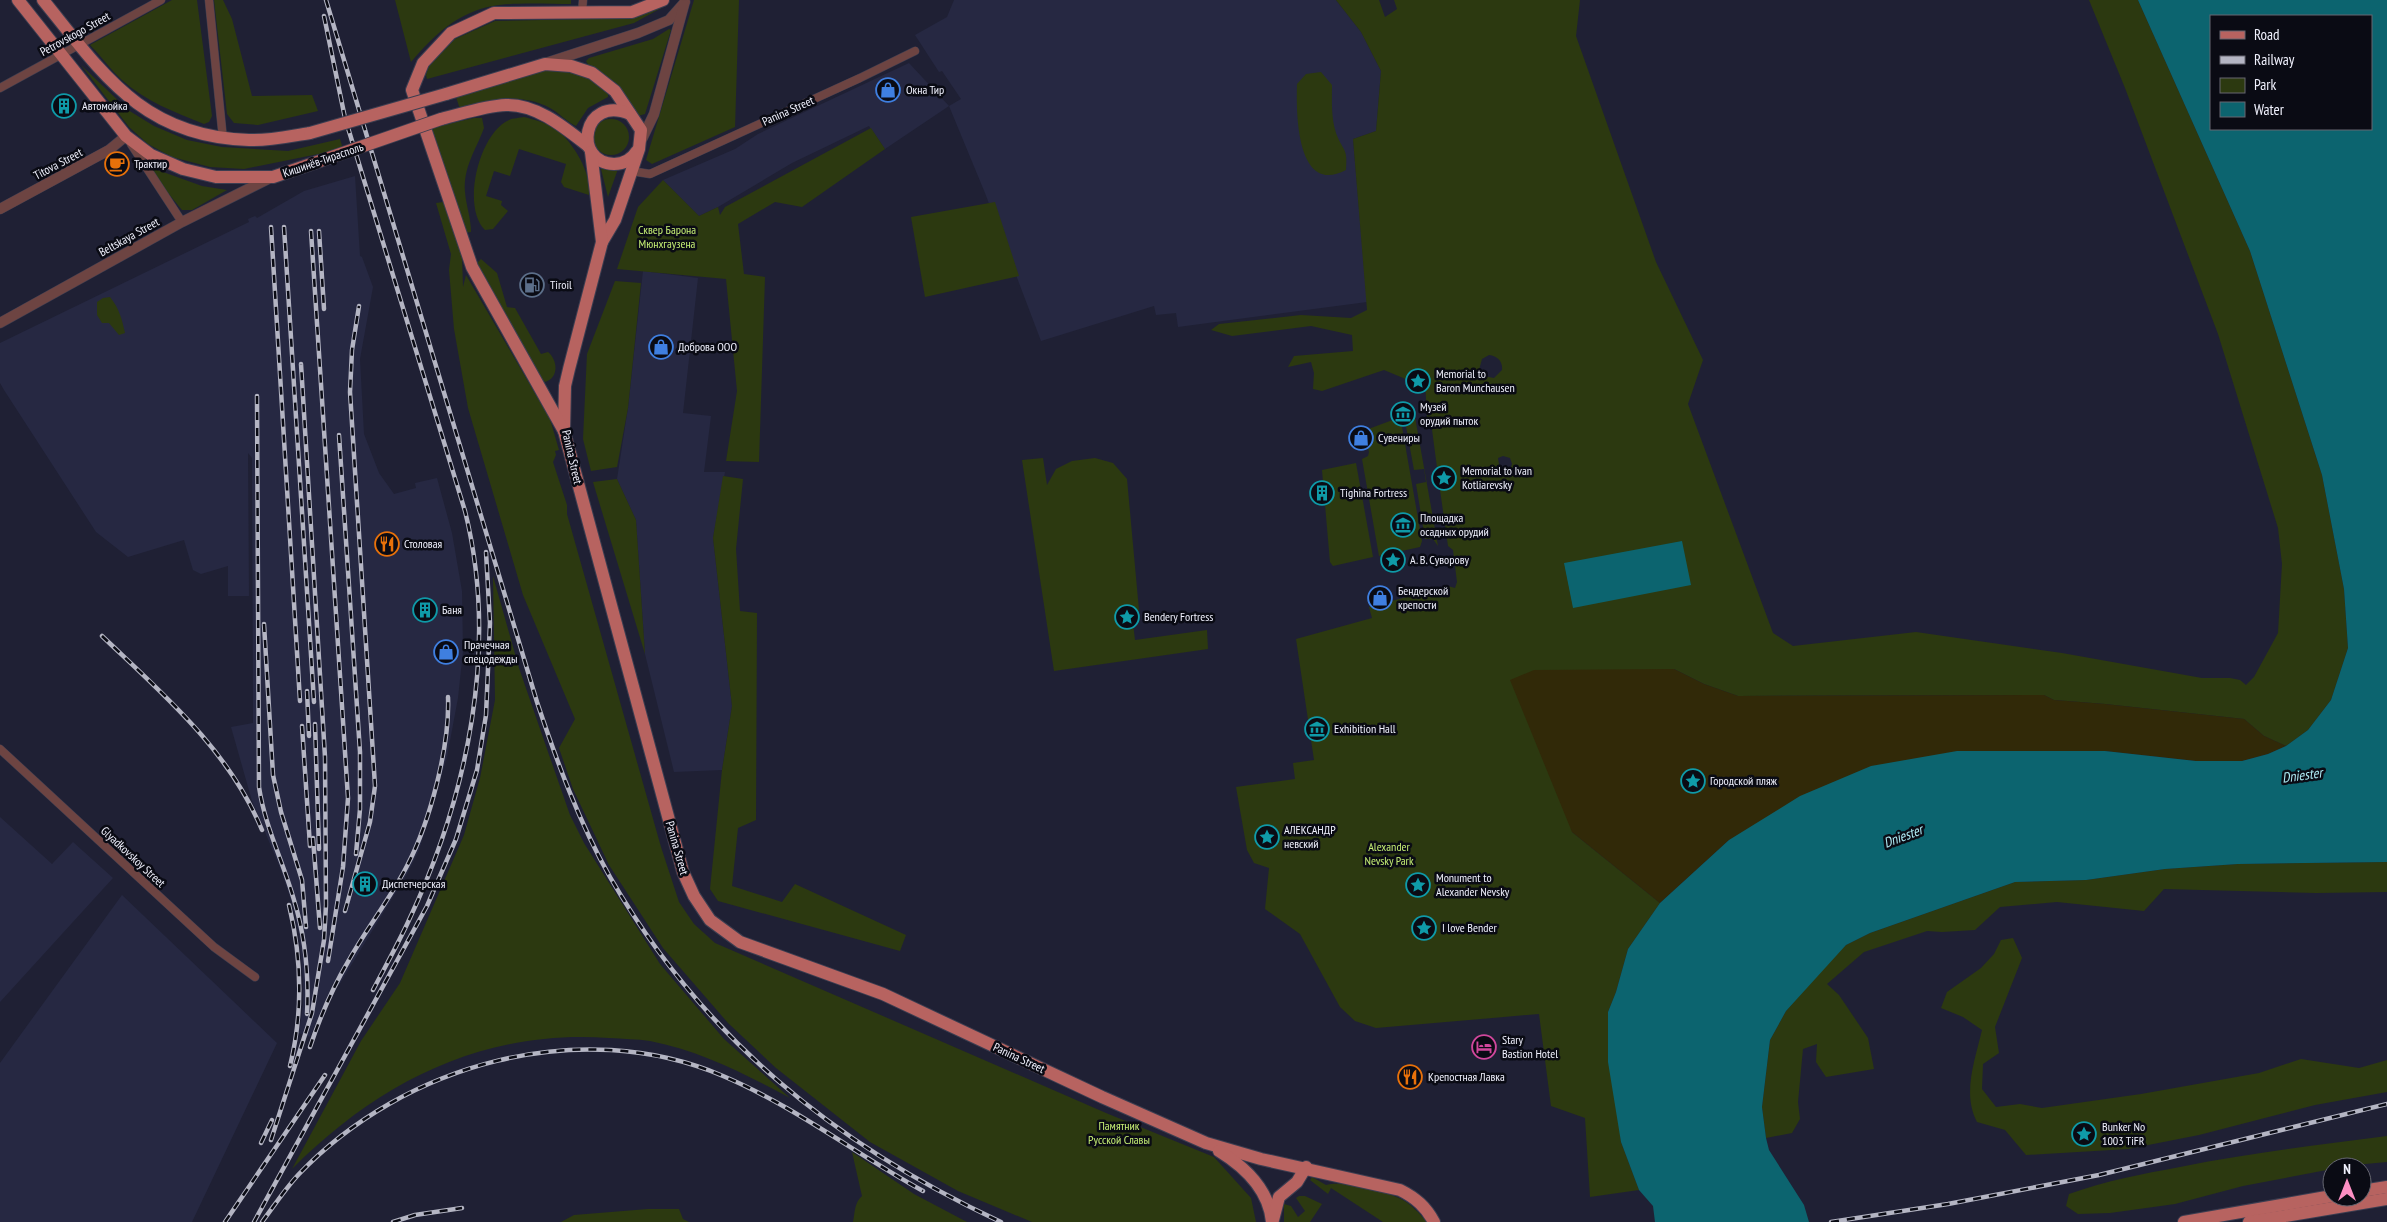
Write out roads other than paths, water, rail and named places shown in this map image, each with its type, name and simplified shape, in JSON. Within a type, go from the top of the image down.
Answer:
[{"type":"main road","name":"Кишинёв-Тирасполь","points":[[18,0],[60,56],[126,136],[152,156],[183,169],[216,177],[272,177],[441,119],[507,105],[528,109],[566,128],[590,149]]},
{"type":"main road","points":[[43,0],[79,45],[124,94],[151,114],[186,130],[223,138],[251,140],[310,133],[545,64],[572,66],[592,73],[615,91],[630,114],[637,121],[640,144],[615,220],[602,242]]},
{"type":"main road","points":[[564,431],[472,267],[412,90],[423,63],[451,33],[494,13],[582,6],[632,12],[663,0]]},
{"type":"main road","points":[[602,242],[587,135],[590,124],[597,115],[608,110],[619,110],[630,114]]},
{"type":"main road","points":[[590,149],[598,159],[616,164],[626,162],[633,156],[640,144]]},
{"type":"main road","name":"Panina Street","points":[[602,242],[565,386],[564,431],[683,872],[694,896],[710,920],[740,942],[883,994],[1102,1097],[1206,1143]]},
{"type":"main road","points":[[1206,1143],[1260,1158],[1400,1190],[1415,1197],[1430,1214],[1434,1222]]},
{"type":"main road","points":[[1206,1143],[1234,1161],[1254,1179],[1266,1198],[1272,1221]]},
{"type":"main road","points":[[1272,1221],[1279,1197],[1296,1182],[1306,1167]]},
{"type":"main road","points":[[2372,1190],[2387,1187]]},
{"type":"main road","points":[[2184,1222],[2322,1198]]},
{"type":"main road","points":[[2249,1222],[2387,1199]]},
{"type":"street","name":"Petrovskogo Street","points":[[0,88],[160,0]]},
{"type":"street","points":[[209,0],[223,138]]},
{"type":"street","points":[[545,64],[638,33],[669,20],[685,1]]},
{"type":"street","points":[[640,144],[654,114],[685,1]]},
{"type":"street","name":"Panina Street","points":[[631,171],[650,174],[915,51]]},
{"type":"street","points":[[126,136],[182,222]]},
{"type":"street","name":"Titova Street","points":[[0,210],[110,150],[126,136]]},
{"type":"street","name":"Beltskaya Street","points":[[0,323],[182,222],[272,177]]},
{"type":"street","name":"Glyadkovskoy Street","points":[[0,749],[214,947],[255,977]]},
{"type":"water","name":"Dniester","points":[[2138,0],[2387,0],[2387,862],[2238,864],[2165,869],[2086,880],[2015,882],[1870,933],[1846,945],[1786,1011],[1770,1040],[1762,1107],[1766,1138],[1769,1150],[1804,1205],[1809,1222],[1655,1222],[1653,1206],[1639,1190],[1621,1142],[1608,1062],[1608,1012],[1616,992],[1628,949],[1660,903],[1729,840],[1800,796],[1871,766],[1957,751],[2105,751],[2196,761],[2242,761],[2268,754],[2286,746],[2308,730],[2331,700],[2348,648],[2344,589],[2322,475],[2250,251]]},
{"type":"water","points":[[1682,541],[1691,585],[1573,608],[1564,563]]},
{"type":"railway","points":[[326,0],[537,702],[569,791],[588,835],[610,877],[647,935],[687,988],[731,1036],[778,1081],[828,1121],[883,1158],[940,1191],[1001,1222]]},
{"type":"railway","points":[[324,16],[345,118],[465,511],[475,562],[479,615],[478,667],[472,720],[462,772],[430,872],[396,947],[373,990]]},
{"type":"railway","points":[[271,227],[300,701]]},
{"type":"railway","points":[[284,227],[314,702]]},
{"type":"railway","points":[[311,231],[348,798],[343,867],[328,961]]},
{"type":"railway","points":[[319,231],[324,309]]},
{"type":"railway","points":[[345,911],[370,822],[375,786],[350,392],[352,350],[359,306]]},
{"type":"railway","points":[[271,1140],[312,1013],[324,940],[326,905],[325,757],[301,364]]},
{"type":"railway","points":[[257,396],[259,787],[265,816],[290,886],[301,928],[307,971],[307,1014]]},
{"type":"railway","points":[[339,435],[360,752],[360,809],[356,854]]},
{"type":"railway","points":[[254,1222],[427,906],[456,839],[477,770],[486,715],[490,623],[486,552]]},
{"type":"railway","points":[[264,624],[273,775],[281,812],[302,880],[306,927]]},
{"type":"railway","points":[[102,636],[171,702],[213,749],[232,774],[262,830]]},
{"type":"railway","points":[[307,691],[309,736]]},
{"type":"railway","points":[[310,1047],[338,981],[356,948],[407,866],[423,828],[431,806],[442,760],[446,738],[448,697]]},
{"type":"railway","points":[[315,724],[319,849]]},
{"type":"railway","points":[[302,726],[310,846]]},
{"type":"railway","points":[[313,838],[320,928]]},
{"type":"railway","points":[[289,905],[296,945],[299,986],[297,1026],[290,1066]]},
{"type":"railway","points":[[262,1222],[299,1174],[342,1136],[389,1104],[442,1079],[497,1061],[554,1051],[611,1050],[668,1058],[723,1076],[775,1101],[923,1191]]},
{"type":"railway","points":[[225,1222],[325,1075]]},
{"type":"railway","points":[[1831,1222],[1948,1204],[2099,1175],[2387,1104]]},
{"type":"railway","points":[[261,1143],[272,1120]]},
{"type":"railway","points":[[393,1222],[415,1215],[462,1208]]},
{"type":"place","name":"Окна Тир","points":[[888,90]]},
{"type":"place","name":"Автомойка","points":[[64,106]]},
{"type":"place","name":"Трактир","points":[[117,164]]},
{"type":"place","name":"Tiroil","points":[[532,285]]},
{"type":"place","name":"Доброва ООО","points":[[661,347]]},
{"type":"place","name":"Memorial to Baron Munchausen","points":[[1418,381]]},
{"type":"place","name":"Музей орудий пыток","points":[[1403,414]]},
{"type":"place","name":"Сувениры","points":[[1361,438]]},
{"type":"place","name":"Memorial to Ivan Kotliarevsky","points":[[1444,478]]},
{"type":"place","name":"Tighina Fortress","points":[[1322,493]]},
{"type":"place","name":"Площадка осадных орудий","points":[[1403,525]]},
{"type":"place","name":"Столовая","points":[[387,544]]},
{"type":"place","name":"А. В. Суворову","points":[[1393,560]]},
{"type":"place","name":"Бендерской крепости","points":[[1380,598]]},
{"type":"place","name":"Баня","points":[[425,610]]},
{"type":"place","name":"Bendery Fortress","points":[[1127,617]]},
{"type":"place","name":"Прачечная спецодежды","points":[[446,652]]},
{"type":"place","name":"Exhibition Hall","points":[[1317,729]]},
{"type":"place","name":"Городской пляж","points":[[1693,781]]},
{"type":"place","name":"АЛЕКСАНДР невский","points":[[1267,837]]},
{"type":"place","name":"Диспетчерская","points":[[365,884]]},
{"type":"place","name":"Monument to Alexander Nevsky","points":[[1418,885]]},
{"type":"place","name":"I love Bender","points":[[1424,928]]},
{"type":"place","name":"Stary Bastion Hotel","points":[[1484,1047]]},
{"type":"place","name":"Крепостная Лавка","points":[[1410,1077]]},
{"type":"place","name":"Bunker No 1003 TiFR","points":[[2084,1134]]},
{"type":"park label","name":"Сквер Барона Мюнхгаузена","points":[[667,237]]},
{"type":"park label","name":"Alexander Nevsky Park","points":[[1389,854]]},
{"type":"park label","name":"Памятник Русской Славы","points":[[1119,1133]]}]
